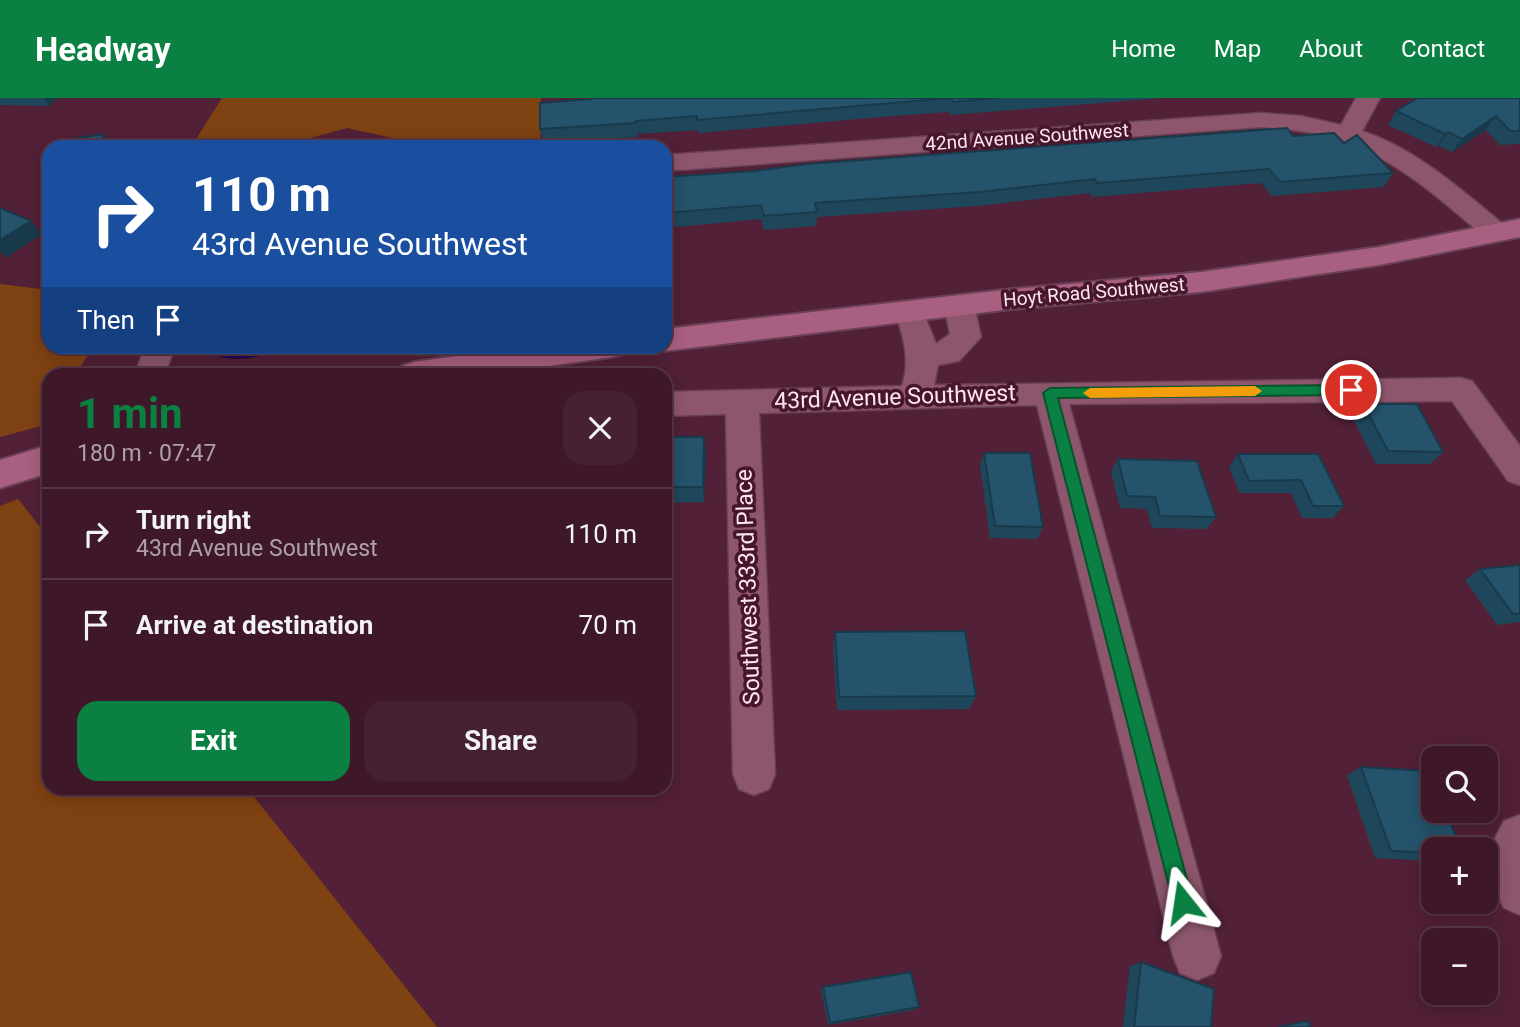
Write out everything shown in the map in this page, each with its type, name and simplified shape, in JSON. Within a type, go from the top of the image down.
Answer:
[{"type":"main road","name":"Hoyt Road Southwest","points":[[672,339],[959,305],[1201,282],[1379,256],[1508,230]]},
{"type":"main road","points":[[456,368],[555,354]]},
{"type":"main road","points":[[0,474],[42,461]]},
{"type":"street","points":[[1349,133],[1368,98]]},
{"type":"street","name":"42nd Avenue Southwest","points":[[672,162],[1261,120],[1322,125],[1371,141],[1414,165],[1508,230]]},
{"type":"street","points":[[924,356],[948,353],[966,337],[959,305]]},
{"type":"street","points":[[910,311],[924,356],[923,376],[913,396]]},
{"type":"street","points":[[958,395],[962,377],[963,339]]},
{"type":"street","name":"43rd Avenue Southwest","points":[[672,404],[1050,393],[1461,389],[1520,471]]},
{"type":"street","points":[[1050,393],[1197,956]]},
{"type":"street","name":"Southwest 333rd Place","points":[[742,401],[754,774]]},
{"type":"street","points":[[1520,837],[1506,863],[1520,892]]},
{"type":"shaded area","points":[[222,98],[541,98],[540,140],[401,140],[347,128],[303,140],[195,140]]},
{"type":"shaded area","points":[[0,284],[42,289],[42,354],[89,354],[80,368],[42,368],[42,426],[0,437]]},
{"type":"shaded area","points":[[213,354],[265,354],[238,359]]},
{"type":"shaded area","points":[[18,499],[42,529],[42,795],[253,795],[437,1027],[0,1027],[0,506]]},
{"type":"building","points":[[591,98],[951,98],[697,120],[697,116],[540,129],[540,103]]},
{"type":"building","points":[[951,98],[998,98],[953,102]]},
{"type":"building","points":[[1418,98],[1520,98],[1520,131],[1510,131],[1496,116],[1462,139],[1448,132],[1445,134],[1396,111]]},
{"type":"building","points":[[1287,128],[1293,136],[1334,133],[1344,143],[1357,135],[1393,173],[1280,182],[1269,169],[1097,183],[1095,179],[980,192],[815,203],[817,212],[764,216],[761,205],[672,212],[672,177]]},
{"type":"building","points":[[103,134],[102,140],[66,140]]},
{"type":"building","points":[[0,208],[31,221],[0,240]]},
{"type":"building","points":[[1363,404],[1417,404],[1443,452],[1388,451]]},
{"type":"building","points":[[672,437],[704,437],[703,487],[672,487]]},
{"type":"building","points":[[984,453],[1030,453],[1043,527],[995,526]]},
{"type":"building","points":[[1238,454],[1318,454],[1344,506],[1313,506],[1301,480],[1249,481]]},
{"type":"building","points":[[1118,459],[1197,461],[1216,517],[1160,516],[1155,497],[1127,496]]},
{"type":"building","points":[[1520,565],[1520,614],[1513,614],[1480,569]]},
{"type":"building","points":[[965,631],[976,696],[839,697],[835,632]]},
{"type":"building","points":[[1361,767],[1421,771],[1421,823],[1450,823],[1456,837],[1421,837],[1421,852],[1391,851]]},
{"type":"building","points":[[1141,962],[1214,989],[1211,1027],[1134,1027]]},
{"type":"building","points":[[911,972],[919,1007],[830,1023],[823,987]]},
{"type":"building","points":[[1308,1021],[1310,1027],[1278,1027]]},
{"type":"slow traffic","points":[[1090,393],[1255,391]]},
{"type":"route","points":[[1183,902],[1050,393],[1351,390]]}]
